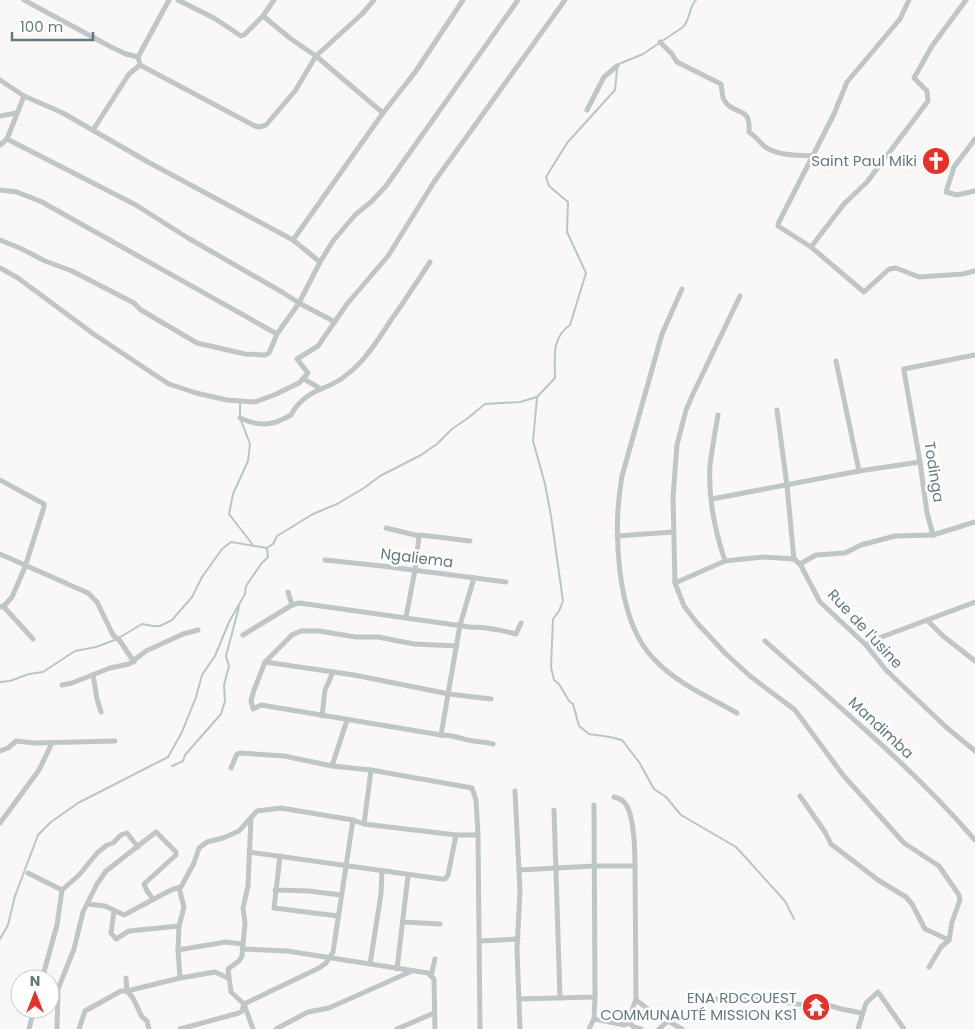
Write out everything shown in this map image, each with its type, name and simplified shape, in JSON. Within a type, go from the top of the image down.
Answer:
[{"type":"street","points":[[24,0],[111,47],[138,57]]},
{"type":"street","points":[[169,0],[138,57],[140,65],[255,126],[263,127],[295,91],[316,56],[362,14],[374,0]]},
{"type":"street","points":[[178,0],[214,18],[241,36],[263,16],[274,0]]},
{"type":"street","points":[[293,240],[383,113],[416,71],[463,0]]},
{"type":"street","points":[[0,240],[72,271],[134,304],[197,343],[223,350],[260,356],[269,353],[277,334],[299,303],[320,262],[333,242],[355,214],[371,202],[386,186],[518,0]]},
{"type":"street","points":[[0,268],[18,278],[94,335],[169,384],[196,393],[249,403],[274,395],[304,379],[308,373],[297,359],[318,346],[347,304],[388,256],[434,182],[566,0]]},
{"type":"street","points":[[909,0],[900,20],[847,82],[834,114],[778,226],[810,247],[864,292],[889,269],[896,268],[919,277],[963,274],[975,271]]},
{"type":"street","points":[[810,247],[844,204],[868,182],[928,101],[927,91],[914,78],[932,46],[966,0]]},
{"type":"street","points":[[263,16],[316,56],[383,113]]},
{"type":"street","points":[[660,42],[677,62],[721,84],[723,99],[731,108],[740,110],[747,116],[750,122],[749,132],[758,138],[764,146],[788,155],[812,156]]},
{"type":"street","points":[[93,130],[128,74],[140,65]]},
{"type":"street","points":[[587,110],[604,77],[617,66]]},
{"type":"street","points":[[0,80],[24,96],[93,130],[148,162],[293,240],[320,262]]},
{"type":"street","points":[[0,145],[7,139],[24,96]]},
{"type":"street","points":[[0,116],[17,113]]},
{"type":"street","points":[[7,139],[136,205],[188,238],[335,322]]},
{"type":"street","points":[[975,139],[954,167],[946,192],[957,195],[975,191]]},
{"type":"street","points":[[0,190],[16,192],[42,202],[277,334]]},
{"type":"street","points":[[240,418],[261,425],[279,421],[291,415],[306,397],[349,374],[367,355],[430,262]]},
{"type":"street","points":[[682,290],[662,334],[622,476],[618,498],[617,536],[623,592],[632,624],[641,642],[653,659],[669,673],[737,713]]},
{"type":"street","points":[[740,296],[693,394],[680,431],[677,445],[673,497],[676,589],[684,606],[720,648],[750,676],[795,710],[843,775],[904,843],[939,866],[960,900],[952,922],[949,940],[940,947],[929,967]]},
{"type":"street","name":"Todinga","points":[[932,534],[904,369],[975,355]]},
{"type":"street","points":[[836,361],[859,471]]},
{"type":"street","points":[[304,379],[321,389]]},
{"type":"street","points":[[675,583],[725,561],[763,557],[794,559],[777,410]]},
{"type":"street","points":[[718,415],[710,466],[716,529],[725,561]]},
{"type":"street","points":[[712,499],[859,471],[920,462]]},
{"type":"street","points":[[0,480],[44,504],[25,567],[12,597],[1,606],[33,640]]},
{"type":"street","points":[[800,564],[816,555],[844,553],[862,545],[896,536],[932,534],[975,522]]},
{"type":"street","points":[[386,528],[419,536],[470,541]]},
{"type":"street","points":[[617,536],[673,532]]},
{"type":"street","points":[[406,617],[419,536]]},
{"type":"street","points":[[0,554],[25,567],[88,593],[97,602],[113,635],[120,641],[134,662]]},
{"type":"street","name":"Rue de l'usine","points":[[794,559],[800,564],[820,602],[866,645],[886,670],[975,751]]},
{"type":"street","name":"Ngaliema","points":[[325,560],[506,582]]},
{"type":"street","points":[[441,735],[460,625],[474,578]]},
{"type":"street","points":[[288,592],[292,604]]},
{"type":"street","points":[[866,645],[879,638],[975,602]]},
{"type":"street","points":[[243,635],[292,604],[299,603],[488,628],[516,634],[521,623]]},
{"type":"street","points":[[928,620],[943,636],[975,662]]},
{"type":"street","points":[[62,685],[134,662],[146,651],[183,634],[198,630]]},
{"type":"street","points":[[456,646],[414,644],[378,637],[356,637],[319,631],[301,631],[292,635],[265,662],[251,701],[253,709],[261,705],[441,735],[453,735],[472,741],[493,744]]},
{"type":"street","name":"Mandimba","points":[[765,641],[908,770],[959,820],[975,840]]},
{"type":"street","points":[[265,662],[381,679],[449,694],[491,699]]},
{"type":"street","points":[[322,716],[325,690],[332,672]]},
{"type":"street","points":[[93,675],[101,712]]},
{"type":"street","points":[[332,766],[347,720]]},
{"type":"street","points":[[0,753],[16,741],[52,743],[115,741]]},
{"type":"street","points":[[0,823],[39,770],[52,743]]},
{"type":"street","points":[[231,768],[237,754],[240,753],[284,756],[332,766],[370,770],[472,788],[476,800],[478,835],[480,1029]]},
{"type":"street","points":[[364,824],[370,770]]},
{"type":"street","points":[[515,791],[520,891],[518,939],[520,1029]]},
{"type":"street","points":[[800,796],[831,844],[878,880],[906,897],[912,904],[925,929],[949,940]]},
{"type":"street","points":[[594,1019],[625,1025],[628,1022],[636,1000],[635,847],[629,813],[625,803],[621,799],[614,797]]},
{"type":"street","points":[[589,1029],[594,1019],[595,997],[594,805]]},
{"type":"street","points":[[88,904],[100,905],[124,915],[171,890],[179,888],[187,877],[199,848],[207,842],[235,834],[257,810],[276,808],[353,820],[364,824],[456,835],[478,835]]},
{"type":"street","points":[[554,810],[560,998]]},
{"type":"street","points":[[251,817],[248,886],[243,908],[245,923],[242,956],[239,961],[228,969],[228,978],[231,992],[244,1004],[253,1029]]},
{"type":"street","points":[[180,1029],[194,1028],[239,1013],[242,1011],[244,1004],[319,968],[331,957],[353,820]]},
{"type":"street","points":[[57,1029],[58,989],[74,949],[81,918],[97,884],[106,871],[156,832],[176,854],[144,884],[146,891],[153,899]]},
{"type":"street","points":[[45,969],[57,925],[62,890],[98,852],[113,843],[116,838],[124,833],[127,833],[138,847]]},
{"type":"street","points":[[249,852],[408,876],[445,879],[448,875],[456,835]]},
{"type":"street","points":[[280,856],[274,908],[338,916]]},
{"type":"street","points":[[519,870],[635,866]]},
{"type":"street","points":[[370,964],[381,894],[382,871]]},
{"type":"street","points":[[28,873],[62,890]]},
{"type":"street","points":[[397,969],[408,876]]},
{"type":"street","points":[[179,888],[184,907],[179,926],[180,978]]},
{"type":"street","points":[[275,890],[309,891],[341,895]]},
{"type":"street","points":[[114,911],[111,933],[116,939],[130,931],[179,926]]},
{"type":"street","points":[[403,922],[440,924]]},
{"type":"street","points":[[480,941],[518,939]]},
{"type":"street","points":[[178,950],[226,942],[242,946],[331,957],[428,974],[434,979],[435,1029]]},
{"type":"street","points":[[431,976],[435,959]]},
{"type":"street","points":[[276,1029],[308,1012],[329,1008],[412,971]]},
{"type":"street","points":[[79,1029],[85,1011],[121,990],[127,991],[180,978],[215,972],[228,978]]},
{"type":"street","points":[[126,978],[127,991],[133,998],[142,1017],[147,1021],[149,1029]]},
{"type":"street","points":[[858,1029],[862,1013],[868,1001],[878,992],[904,1029]]},
{"type":"street","points":[[519,999],[595,997]]},
{"type":"street","points":[[702,999],[770,1000],[804,1005],[822,1003],[841,1010],[862,1013]]},
{"type":"street","points":[[636,1000],[652,1012],[682,1029]]},
{"type":"street","points":[[397,1029],[434,1013]]},
{"type":"street","points":[[659,1029],[668,1021]]},
{"type":"street","points":[[628,1022],[634,1027],[641,1029]]},
{"type":"waterway","points":[[267,548],[273,544],[277,536],[313,514],[337,504],[380,476],[421,455],[485,404],[520,402],[537,397],[555,378],[555,349],[557,342],[564,330],[570,325],[586,273],[567,232],[568,202],[549,186],[546,177],[567,143],[615,90],[619,64],[643,54],[683,27],[696,0]]},
{"type":"waterway","points":[[537,398],[533,441],[545,484],[563,601],[553,619],[551,667],[554,680],[573,704],[579,726],[589,734],[622,740],[639,762],[654,789],[666,797],[681,815],[736,847],[785,901],[794,919]]},
{"type":"waterway","points":[[240,402],[240,418],[250,444],[248,461],[233,494],[229,514],[253,545]]},
{"type":"waterway","points":[[0,682],[43,672],[75,651],[96,647],[117,639],[142,624],[160,626],[172,620],[192,597],[202,577],[222,549],[231,542],[267,548]]},
{"type":"waterway","points":[[0,939],[8,925],[15,896],[38,835],[51,822],[78,803],[168,757],[182,732],[196,697],[202,675],[215,656],[229,622],[245,594],[246,586],[268,557],[267,548]]},
{"type":"waterway","points":[[172,766],[183,761],[185,755],[221,714],[225,701],[224,685],[229,666],[226,656],[239,607]]},
{"type":"place","name":"Saint Paul Miki","points":[[936,161]]},
{"type":"place","name":"ENA RDCOUEST COMMUNAUTÉ MISSION KS1","points":[[816,1007]]}]
